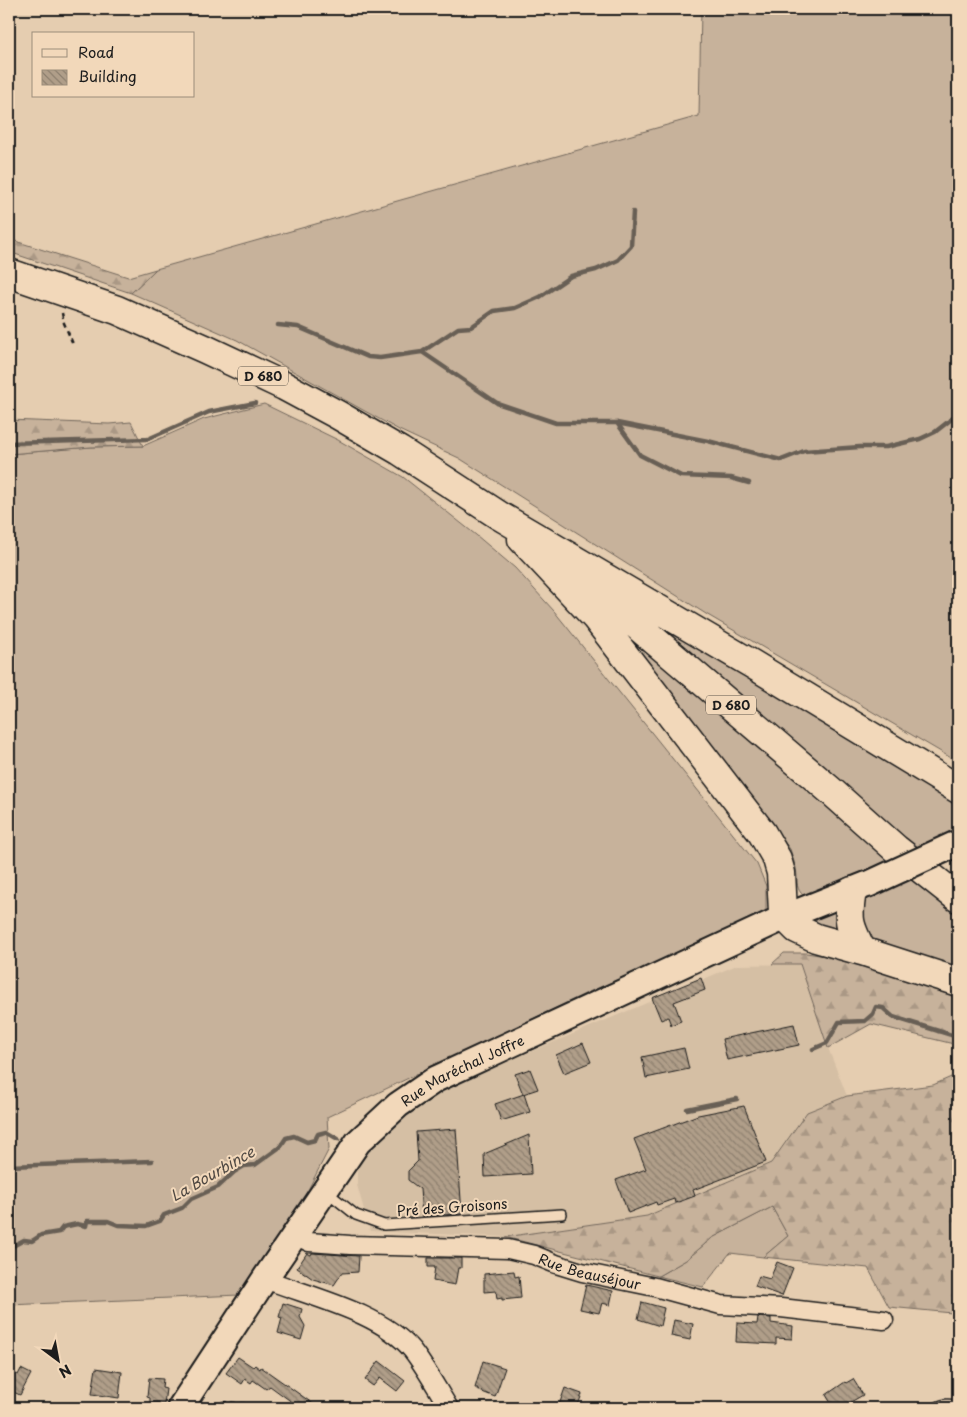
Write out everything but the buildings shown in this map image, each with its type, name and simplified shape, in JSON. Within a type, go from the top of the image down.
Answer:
[{"type":"main road","name":"D 680","points":[[9,273],[117,310],[284,386],[400,452],[500,516],[601,593],[896,849],[958,898]]},
{"type":"main road","points":[[500,516],[752,664],[957,790]]},
{"type":"main road","points":[[500,516],[596,618],[762,833],[777,858],[781,873],[782,903],[785,917],[797,929],[816,938],[958,982]]},
{"type":"main road","name":"Rue Maréchal Joffre","points":[[180,1408],[358,1142],[398,1105],[436,1079],[785,917],[860,888],[958,843]]},
{"type":"main road","points":[[860,888],[849,908],[850,926],[862,951]]},
{"type":"street","name":"Rue Beauséjour","points":[[295,1235],[309,1242],[350,1245],[508,1249],[582,1272],[655,1287],[721,1305],[781,1308],[884,1320]]},
{"type":"street","points":[[266,1277],[273,1282],[358,1313],[392,1330],[412,1350],[449,1408]]},
{"type":"lane","name":"Pré des Groisons","points":[[325,1190],[356,1215],[384,1225],[562,1214]]},
{"type":"lane","points":[[936,1408],[948,1404],[958,1405]]},
{"type":"path","points":[[57,289],[64,323],[73,344]]},
{"type":"path","points":[[204,1408],[222,1402],[278,1408]]},
{"type":"shaded area","points":[[800,964],[828,1048],[847,1096],[807,1112],[771,1163],[647,1216],[505,1237],[370,1231],[357,1185],[357,1169],[373,1141],[422,1102],[454,1084],[737,965]]},
{"type":"green space","points":[[701,9],[958,9],[958,762],[706,614],[459,458],[399,430],[237,340],[131,293],[156,269],[699,116]]},
{"type":"green space","points":[[9,239],[128,277],[156,269],[131,293],[9,252]]},
{"type":"green space","points":[[264,404],[338,440],[403,477],[515,568],[554,611],[757,864],[766,886],[766,915],[591,991],[327,1117],[329,1149],[292,1221],[239,1295],[9,1305],[9,454],[91,447],[143,446],[204,419]]},
{"type":"green space","points":[[9,420],[109,424],[131,422],[143,446],[91,447],[9,454]]},
{"type":"green space","points":[[594,602],[894,861],[808,900],[803,896],[798,889],[796,868],[790,849],[628,648]]},
{"type":"green space","points":[[646,610],[949,797],[958,817],[957,833],[916,851],[640,614]]},
{"type":"green space","points":[[911,880],[958,915],[958,976],[878,949],[861,928],[864,894]]},
{"type":"green space","points":[[842,905],[850,941],[818,927],[816,921],[818,915]]},
{"type":"green space","points":[[784,953],[806,953],[859,961],[958,996],[958,1045],[871,1024],[828,1048],[800,964],[772,964]]},
{"type":"green space","points":[[958,1074],[958,1312],[889,1307],[868,1268],[763,1257],[788,1236],[772,1207],[712,1238],[686,1260],[658,1276],[505,1237],[647,1216],[771,1163],[807,1112],[847,1096],[933,1085]]},
{"type":"green space","points":[[772,1207],[788,1236],[763,1257],[730,1253],[703,1287],[658,1276],[686,1260],[712,1238]]},
{"type":"waterway","points":[[422,352],[458,328],[471,327],[494,311],[515,308],[540,297],[571,276],[596,270],[618,260],[631,246],[633,212]]},
{"type":"waterway","points":[[278,325],[298,327],[368,357],[380,358],[422,352],[497,403],[556,423],[617,423],[708,441],[781,460],[804,451],[886,447],[920,439],[935,432],[958,414]]},
{"type":"waterway","points":[[9,443],[148,439],[209,412],[255,403]]},
{"type":"waterway","points":[[617,423],[640,455],[681,476],[731,478],[749,483]]},
{"type":"waterway","name":"La Bourbince","points":[[813,1049],[827,1043],[839,1022],[865,1021],[873,1014],[876,1007],[883,1008],[893,1017],[958,1037]]},
{"type":"waterway","name":"La Bourbince","points":[[687,1109],[737,1099]]},
{"type":"waterway","name":"La Bourbince","points":[[9,1248],[24,1240],[32,1241],[41,1235],[59,1232],[63,1227],[77,1224],[86,1226],[87,1221],[108,1221],[118,1225],[146,1226],[160,1221],[164,1215],[182,1208],[191,1199],[218,1187],[234,1172],[244,1166],[255,1165],[280,1147],[286,1138],[294,1136],[307,1142],[315,1140],[318,1134],[326,1132],[338,1139]]},
{"type":"waterway","points":[[9,1166],[152,1161]]}]
